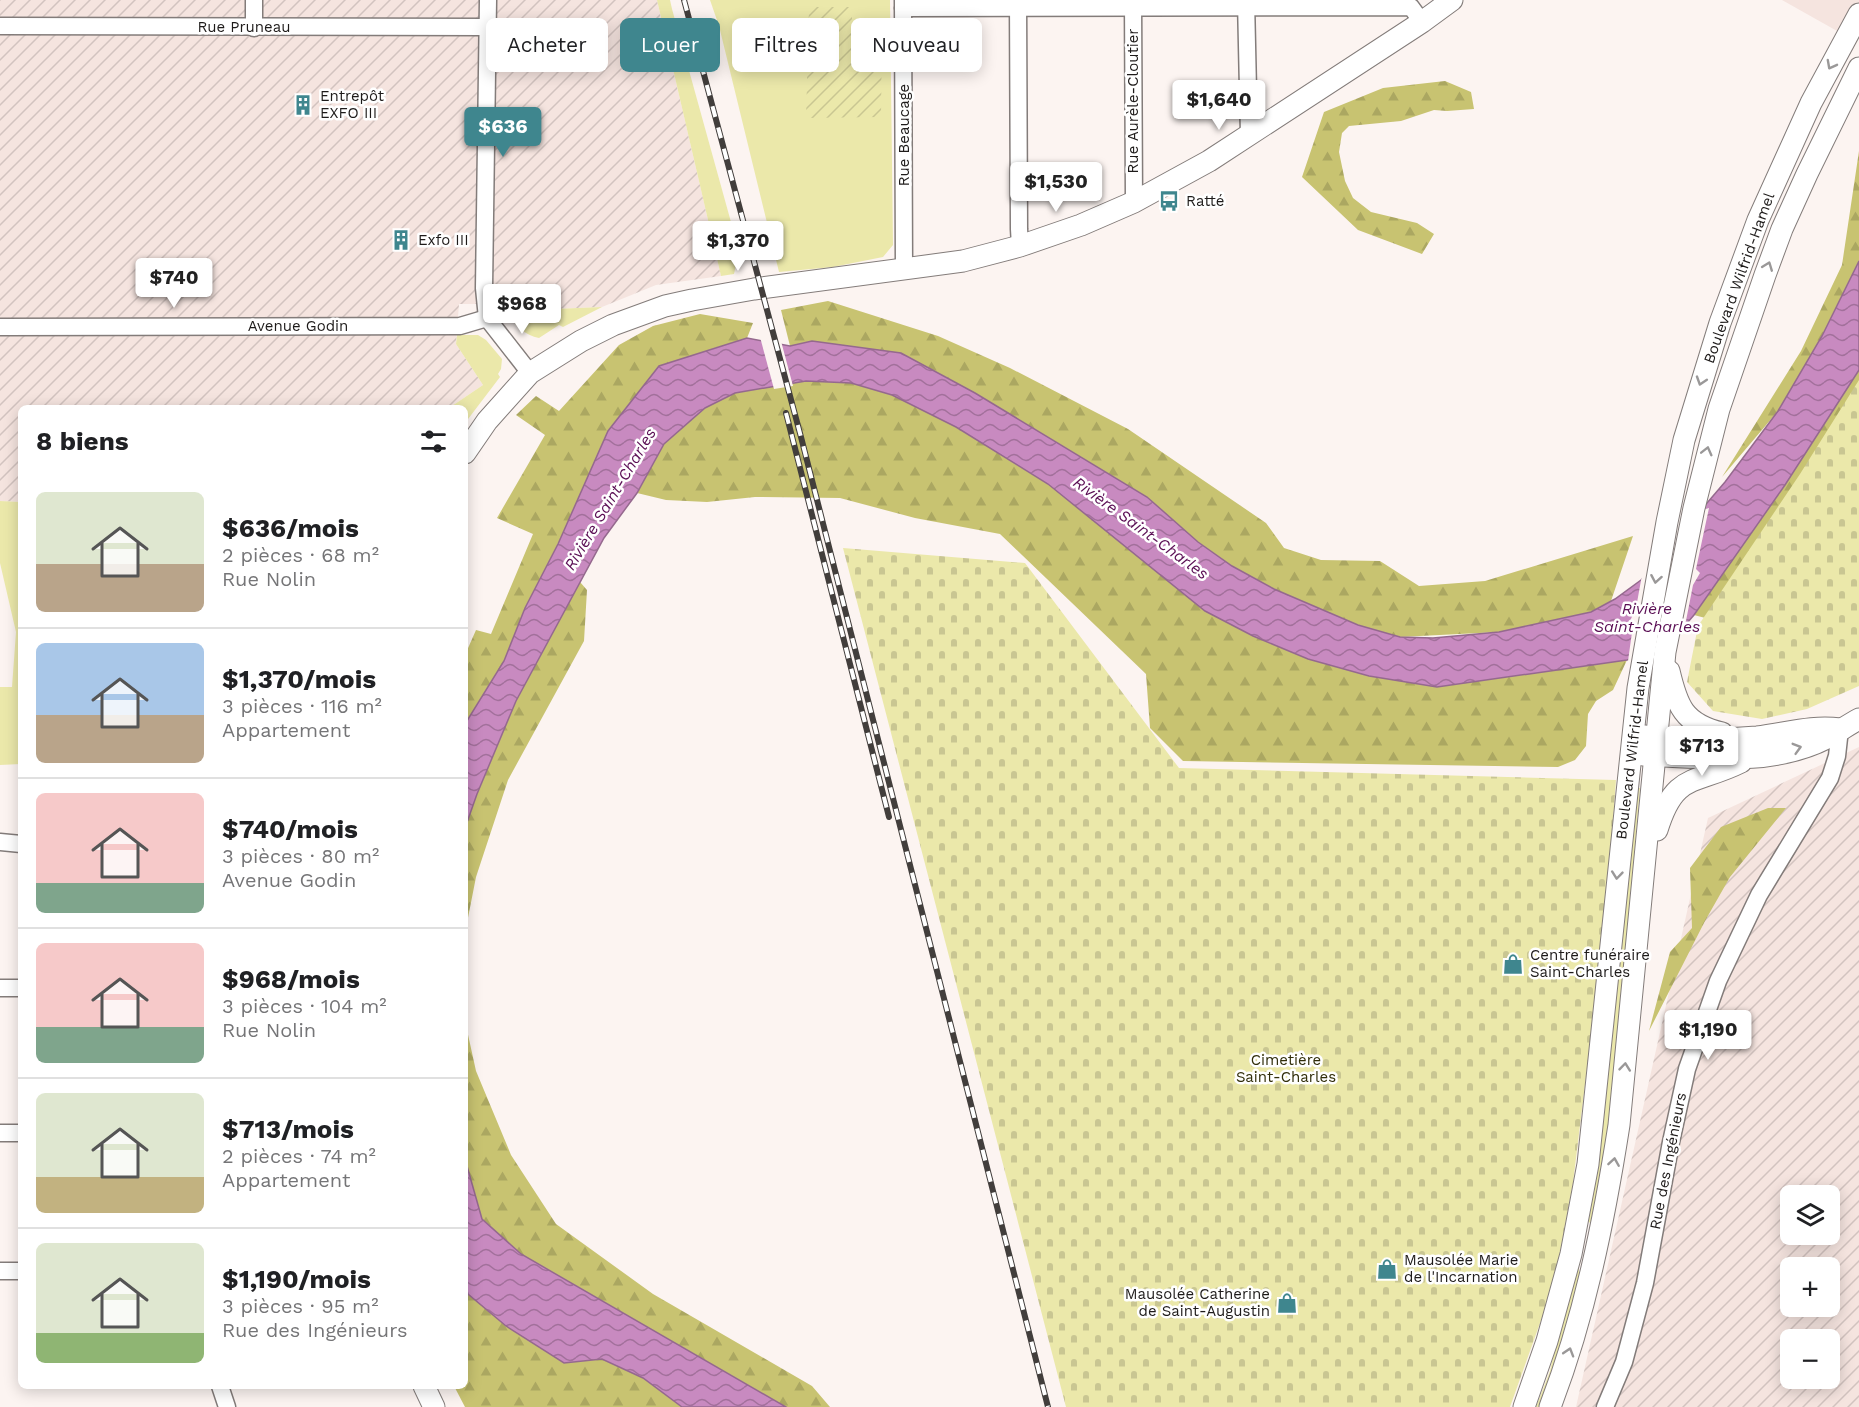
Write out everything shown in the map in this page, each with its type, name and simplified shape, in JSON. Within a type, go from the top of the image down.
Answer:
[{"type":"main road","points":[[468,449],[487,421],[530,373],[589,336],[613,325],[664,306],[754,289],[963,261],[1020,246],[1081,225],[1134,202],[1192,171],[1422,22],[1452,0]]},
{"type":"main road","name":"Boulevard Wilfrid-Hamel","points":[[1524,1407],[1547,1341],[1571,1254],[1588,1164],[1597,1097],[1613,914],[1641,667],[1684,440],[1699,387],[1758,220],[1806,113],[1859,14]]},
{"type":"main road","name":"Boulevard Wilfrid-Hamel","points":[[1550,1407],[1583,1305],[1607,1203],[1620,1125],[1665,652],[1694,508],[1719,409],[1772,256],[1807,174],[1859,68]]},
{"type":"main road","points":[[1665,652],[1673,692],[1683,711],[1704,728],[1748,748]]},
{"type":"main road","points":[[1631,744],[1748,748],[1810,744],[1827,738],[1850,724]]},
{"type":"main road","points":[[1644,878],[1654,849],[1656,831],[1662,813],[1671,797],[1685,783],[1695,778],[1732,767],[1748,748]]},
{"type":"main road","points":[[425,1389],[434,1407]]},
{"type":"street","points":[[254,0],[254,28]]},
{"type":"street","points":[[488,0],[488,18]]},
{"type":"street","points":[[903,4],[1363,3],[1411,7],[1422,22]]},
{"type":"street","name":"Rue Beaucage","points":[[903,4],[903,270]]},
{"type":"street","points":[[1018,4],[1020,246]]},
{"type":"street","name":"Rue Aurèle-Cloutier","points":[[1133,4],[1134,202]]},
{"type":"street","points":[[1246,4],[1249,135]]},
{"type":"street","name":"Rue Pruneau","points":[[0,26],[486,27]]},
{"type":"street","points":[[487,72],[484,288],[487,318],[530,373]]},
{"type":"street","name":"Avenue Godin","points":[[0,327],[460,326],[487,318]]},
{"type":"street","name":"Rue des Ingénieurs","points":[[1605,1407],[1624,1362],[1645,1284],[1687,1069],[1718,981],[1759,895],[1830,778],[1850,724]]},
{"type":"street","points":[[0,842],[18,844]]},
{"type":"street","points":[[0,988],[18,988]]},
{"type":"street","points":[[0,1133],[18,1133]]},
{"type":"street","points":[[0,1271],[18,1271]]},
{"type":"street","points":[[221,1389],[227,1407]]},
{"type":"shaded area","points":[[0,0],[657,0],[661,18],[620,18],[620,72],[674,72],[721,276],[656,285],[602,307],[530,310],[505,298],[476,304],[459,304],[456,344],[483,385],[453,405],[18,405],[18,502],[0,501]]},
{"type":"shaded area","points":[[1782,0],[1859,0],[1859,14],[1846,36]]},
{"type":"shaded area","points":[[1859,747],[1859,1407],[1576,1407],[1708,818]]},
{"type":"green space","points":[[657,0],[670,0],[674,18],[661,18]]},
{"type":"green space","points":[[710,0],[890,0],[890,18],[851,18],[851,72],[891,72],[893,245],[883,257],[833,267],[779,272],[720,30],[720,18],[716,18]]},
{"type":"green space","points":[[809,7],[852,7],[851,72],[881,72],[881,117],[806,118],[807,72],[839,72],[839,18],[809,18]]},
{"type":"green space","points":[[674,72],[689,72],[739,251],[734,274],[721,276]]},
{"type":"green space","points":[[1445,81],[1471,92],[1474,109],[1434,110],[1401,121],[1349,126],[1342,133],[1339,152],[1345,181],[1353,198],[1371,212],[1417,223],[1434,234],[1422,254],[1358,230],[1302,177],[1324,112],[1383,88]]},
{"type":"green space","points":[[1859,151],[1859,261],[1822,336],[1778,411],[1722,477],[1801,351],[1842,265]]},
{"type":"green space","points":[[505,298],[530,310],[602,307],[563,327],[559,325],[539,338],[526,333],[515,324],[508,311]]},
{"type":"green space","points":[[828,301],[938,336],[1010,368],[1128,429],[1266,523],[1284,548],[1321,560],[1380,561],[1419,586],[1485,581],[1633,536],[1611,601],[1591,612],[1499,632],[1400,637],[1358,625],[1274,589],[1232,566],[1198,542],[1147,497],[975,393],[808,342],[790,346],[781,310]]},
{"type":"green space","points":[[700,314],[753,323],[747,338],[659,366],[558,544],[525,608],[504,661],[468,719],[468,648],[476,630],[491,634],[533,534],[497,518],[545,435],[516,415],[536,396],[559,411],[619,345],[653,326]]},
{"type":"green space","points":[[457,335],[478,335],[486,340],[502,359],[498,374],[500,377],[468,419],[468,405],[453,405],[483,385],[456,344]]},
{"type":"green space","points":[[1859,370],[1859,416],[1709,619],[1694,615],[1785,485]]},
{"type":"green space","points":[[1859,380],[1859,686],[1807,709],[1762,719],[1713,711],[1687,682],[1698,626],[1800,474]]},
{"type":"green space","points":[[806,381],[851,383],[892,395],[956,427],[1048,484],[1253,636],[1308,659],[1369,676],[1437,687],[1627,660],[1613,690],[1596,701],[1588,714],[1586,746],[1575,760],[1558,767],[1183,761],[1150,728],[1146,674],[1000,534],[915,518],[840,498],[755,497],[707,502],[666,500],[637,493],[664,444],[705,408],[735,393]]},
{"type":"green space","points":[[0,501],[18,502],[18,764],[0,765],[0,687],[12,687],[16,632],[0,563]]},
{"type":"green space","name":"Cimetière Saint-Charles","points":[[843,548],[1025,563],[1179,768],[1616,780],[1607,904],[1573,1183],[1554,1284],[1510,1407],[1066,1407]]},
{"type":"green space","points":[[580,582],[587,590],[584,641],[508,780],[476,877],[468,918],[468,820],[516,701]]},
{"type":"green space","points":[[1635,788],[1640,788],[1611,1120],[1595,1212],[1590,1223],[1586,1219]]},
{"type":"green space","points":[[1768,808],[1786,808],[1730,877],[1649,1031],[1670,952],[1692,928],[1690,868],[1721,827]]},
{"type":"green space","points":[[468,1035],[476,1071],[511,1155],[556,1224],[653,1294],[812,1386],[830,1407],[786,1407],[521,1254],[482,1219],[468,1170]]},
{"type":"green space","points":[[1579,1261],[1579,1284],[1557,1359],[1540,1407],[1536,1407],[1550,1371],[1568,1291]]},
{"type":"green space","points":[[468,1292],[564,1363],[602,1359],[643,1378],[682,1407],[465,1407],[456,1389],[468,1389]]},
{"type":"water","name":"Rivière Saint-Charles","points":[[1859,261],[1859,370],[1785,485],[1694,615],[1668,645],[1627,660],[1437,687],[1369,676],[1308,659],[1253,636],[1205,611],[1048,484],[956,427],[892,395],[851,383],[806,381],[735,393],[705,408],[664,444],[637,493],[604,538],[516,701],[468,820],[468,719],[504,661],[525,608],[558,544],[608,431],[659,366],[747,338],[790,346],[812,341],[901,353],[975,393],[1147,497],[1198,542],[1232,566],[1274,589],[1358,625],[1400,637],[1433,638],[1499,632],[1591,612],[1615,599],[1641,580],[1725,482],[1778,411],[1822,336]]},
{"type":"water","points":[[468,1170],[482,1219],[521,1254],[786,1407],[682,1407],[643,1378],[602,1359],[564,1363],[506,1326],[468,1294]]},
{"type":"pier","points":[[760,337],[781,341],[793,386],[774,389]]},
{"type":"pier","points":[[1709,508],[1696,569],[1700,573],[1693,585],[1684,631],[1672,645],[1628,661],[1633,625],[1630,621],[1636,608],[1642,575],[1696,512]]},
{"type":"railway","points":[[684,0],[801,437],[1048,1407]]},
{"type":"railway","points":[[786,413],[889,817]]},
{"type":"place","name":"Entrepôt EXFO III","points":[[303,105]]},
{"type":"place","name":"Ratté","points":[[1169,201]]},
{"type":"place","name":"Exfo III","points":[[401,240]]},
{"type":"place","name":"Centre funéraire Saint-Charles","points":[[1513,964]]},
{"type":"place","name":"Mausolée Marie de l'Incarnation","points":[[1387,1269]]},
{"type":"place","name":"Mausolée Catherine de Saint-Augustin","points":[[1287,1303]]}]
